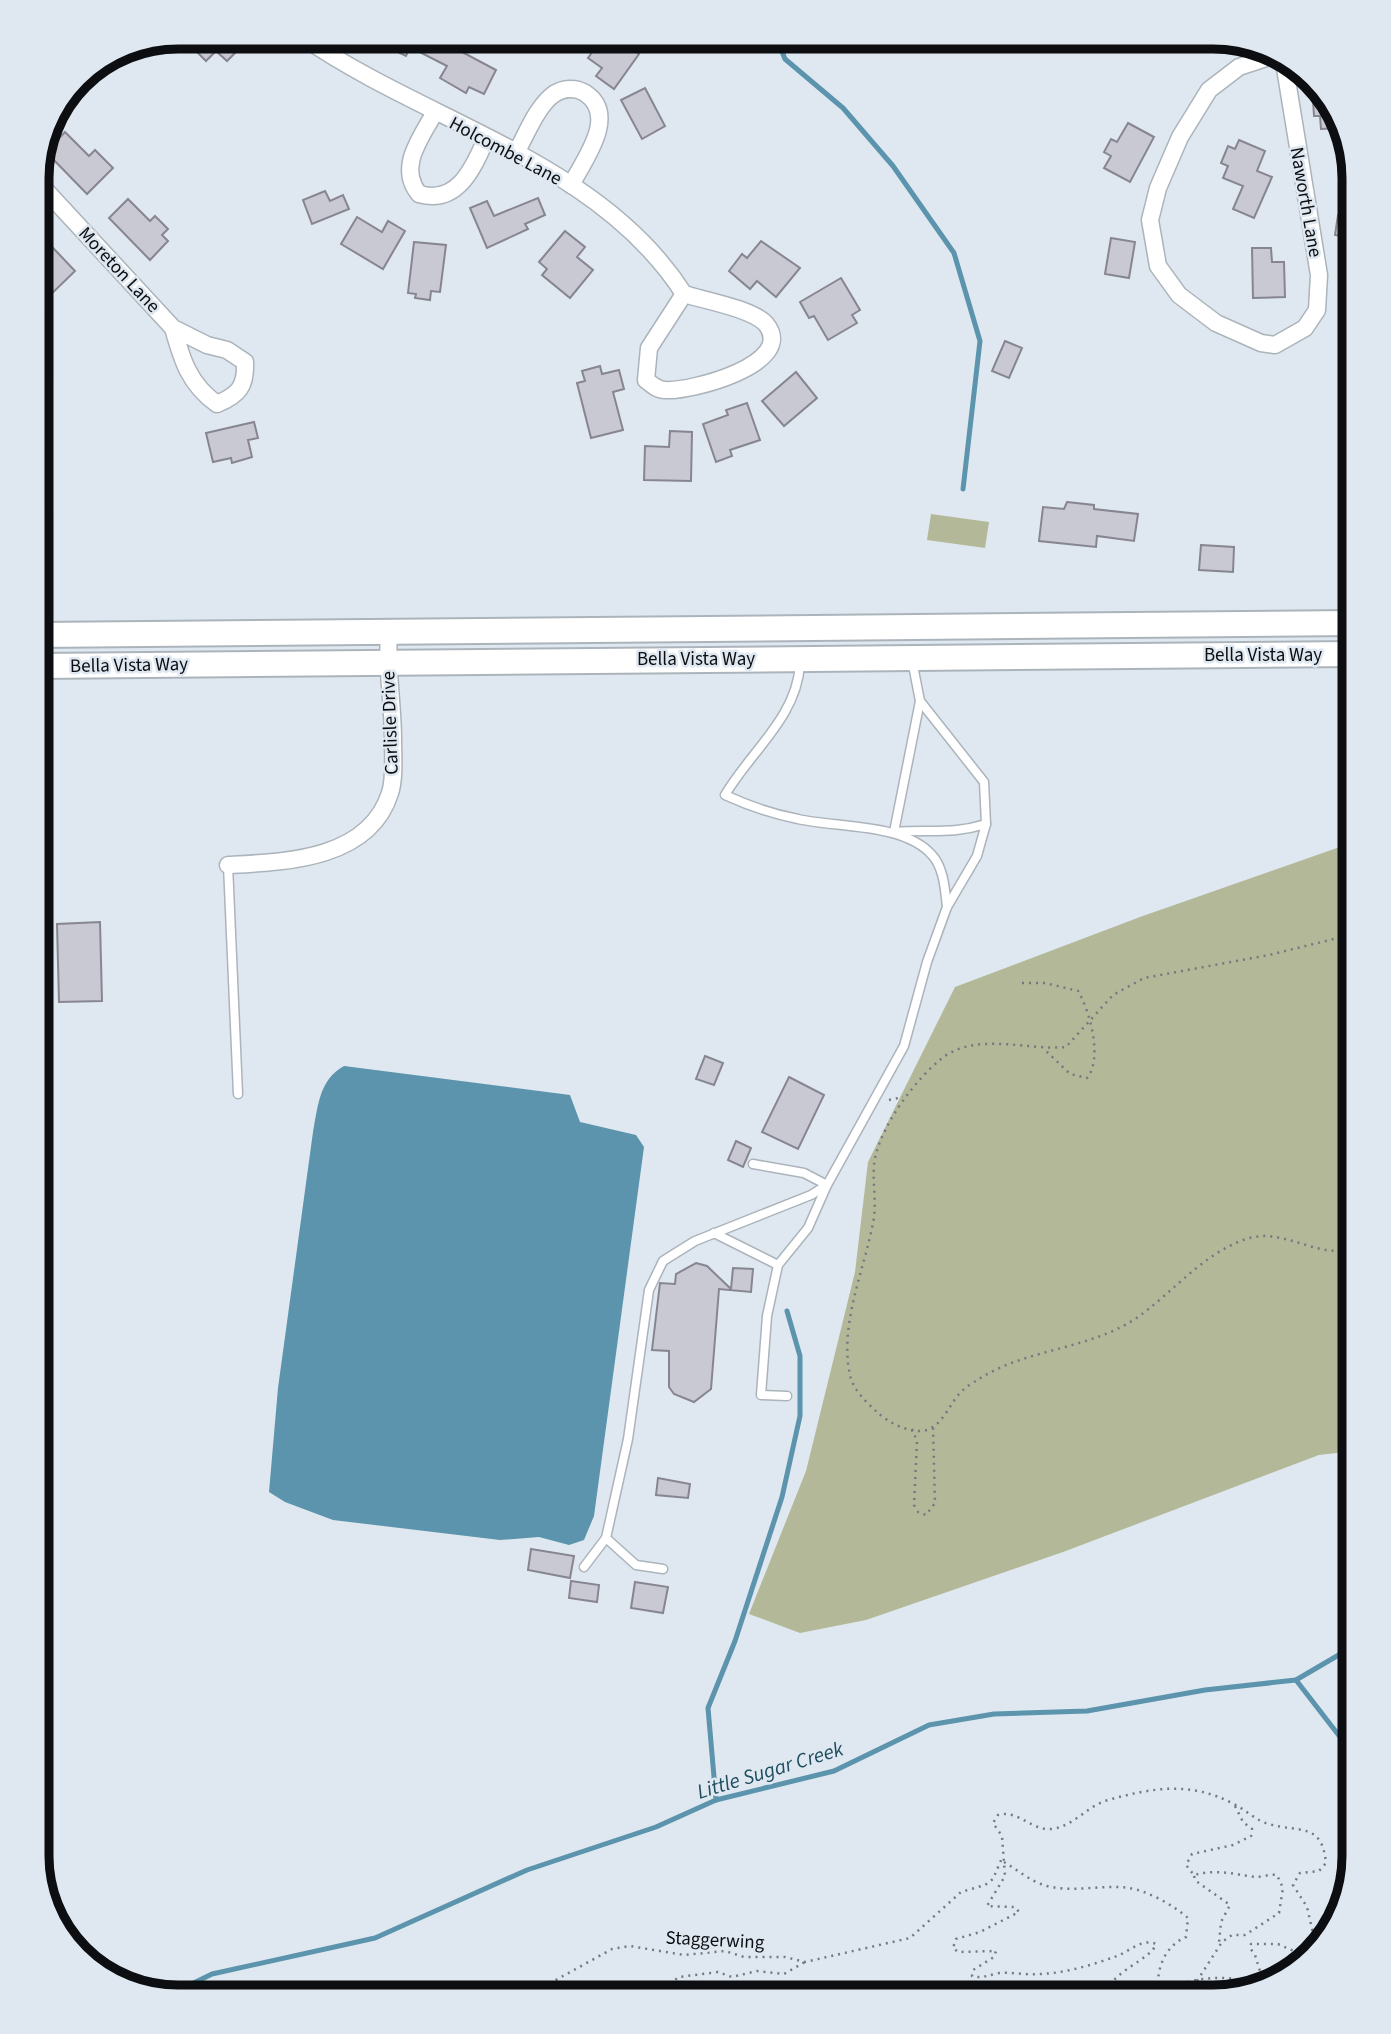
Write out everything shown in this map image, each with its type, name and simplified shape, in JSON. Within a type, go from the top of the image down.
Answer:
[{"type":"main road","name":"Bella Vista Way","points":[[49,635],[1342,623]]},
{"type":"main road","name":"Bella Vista Way","points":[[49,666],[1342,654]]},
{"type":"street","name":"Holcombe Lane","points":[[324,49],[571,185],[618,220],[650,251],[684,294]]},
{"type":"street","name":"Naworth Lane","points":[[1262,59],[1239,67],[1209,90],[1180,137],[1158,188],[1150,220],[1158,266],[1179,295],[1216,323],[1261,343],[1275,345],[1291,339],[1305,328],[1317,310],[1319,275],[1286,72]]},
{"type":"street","points":[[516,153],[553,94],[565,89],[581,90],[593,98],[599,110],[599,126],[594,144],[571,185]]},
{"type":"street","points":[[435,112],[410,159],[408,176],[419,194],[439,197],[456,190],[469,173],[486,139]]},
{"type":"street","name":"Moreton Lane","points":[[49,194],[173,328],[207,345],[227,350],[245,362],[245,379],[236,396],[217,404],[199,391],[187,369],[173,328]]},
{"type":"street","points":[[684,294],[756,317],[767,325],[771,342],[767,353],[759,361],[733,375],[704,385],[664,391],[654,386],[646,380],[649,348],[684,294]]},
{"type":"street","name":"Carlisle Drive","points":[[228,865],[278,863],[316,856],[349,843],[375,822],[390,793],[393,738],[387,661],[389,632]]},
{"type":"lane","points":[[800,657],[799,684],[790,707],[741,768],[725,795],[753,807],[797,819],[894,832],[921,830],[951,833],[986,824]]},
{"type":"lane","points":[[894,832],[920,701],[911,657]]},
{"type":"lane","points":[[787,1396],[761,1395],[767,1316],[778,1265],[808,1228],[827,1185],[904,1046],[927,962],[947,906],[977,856],[986,824],[984,782],[920,701]]},
{"type":"lane","points":[[894,832],[915,842],[933,856],[944,881],[947,906]]},
{"type":"lane","points":[[228,865],[238,1094]]},
{"type":"lane","points":[[753,1164],[804,1173],[827,1185]]},
{"type":"lane","points":[[584,1567],[606,1538],[628,1439],[649,1290],[663,1261],[695,1241],[811,1195],[827,1185]]},
{"type":"lane","points":[[714,1233],[778,1265]]},
{"type":"lane","points":[[606,1538],[636,1565],[663,1569]]},
{"type":"path","points":[[1342,937],[1269,956],[1144,978],[1113,995],[1066,1047],[1044,1049],[1001,1044],[968,1047],[942,1058],[903,1097],[876,1155],[874,1220],[848,1334],[850,1377],[862,1398],[885,1419],[922,1431],[933,1427],[962,1391],[982,1377],[1014,1363],[1105,1335],[1138,1317],[1217,1255],[1245,1239],[1269,1235],[1326,1251],[1342,1249]]},
{"type":"path","points":[[1022,983],[1045,983],[1078,991],[1091,1022],[1093,1071],[1087,1078],[1078,1079],[1044,1049]]},
{"type":"path","points":[[912,1429],[916,1441],[914,1505],[918,1512],[926,1514],[935,1503],[933,1427]]},
{"type":"path","points":[[1109,1985],[1120,1973],[1153,1951],[1156,1944],[1150,1941],[1116,1956],[1058,1971],[972,1976],[974,1970],[994,1957],[996,1951],[958,1952],[953,1948],[956,1938],[980,1932],[1018,1912],[1015,1907],[987,1906],[1005,1876],[1002,1836],[993,1823],[998,1815],[1006,1812],[1035,1826],[1054,1829],[1070,1823],[1100,1803],[1146,1789],[1164,1787],[1221,1798],[1268,1824],[1294,1828],[1320,1837],[1326,1863],[1323,1869],[1303,1871],[1296,1876],[1293,1885],[1307,1907],[1314,1936]]},
{"type":"path","points":[[1219,1946],[1221,1923],[1230,1905],[1196,1881],[1186,1865],[1192,1854],[1233,1845],[1251,1836],[1252,1829],[1243,1822],[1234,1804]]},
{"type":"path","points":[[1003,1860],[1021,1874],[1048,1886],[1083,1891],[1129,1888],[1157,1899],[1188,1918],[1186,1937],[1171,1947],[1161,1964],[1156,1985]]},
{"type":"path","name":"Staggerwing","points":[[546,1985],[605,1952],[630,1946],[694,1955],[725,1951],[744,1957],[785,1958],[804,1962],[911,1938],[961,1892],[985,1885],[993,1879],[1003,1860]]},
{"type":"path","points":[[1194,1875],[1206,1871],[1242,1872],[1255,1877],[1277,1875],[1283,1882],[1277,1915],[1245,1935],[1232,1935],[1219,1946],[1197,1981]]},
{"type":"path","points":[[1259,1976],[1251,1944],[1270,1942],[1297,1953]]},
{"type":"path","points":[[668,1985],[679,1977],[689,1975],[718,1972],[732,1977],[757,1971],[784,1973],[804,1962]]},
{"type":"path","points":[[1186,1985],[1197,1981],[1235,1977],[1248,1980]]},
{"type":"green space","points":[[931,514],[989,522],[985,548],[927,540]]},
{"type":"green space","points":[[1342,846],[1342,1452],[1319,1455],[1063,1552],[866,1620],[800,1633],[749,1614],[806,1471],[855,1272],[868,1162],[955,987],[1140,917]]},
{"type":"water","points":[[344,1066],[570,1095],[580,1122],[636,1135],[644,1147],[594,1516],[584,1540],[569,1545],[539,1537],[500,1540],[333,1520],[285,1502],[269,1492],[278,1388],[318,1103],[329,1079]]},
{"type":"building","points":[[194,49],[239,49],[227,61],[216,51],[206,61]]},
{"type":"building","points":[[391,49],[409,49],[406,56]]},
{"type":"building","points":[[414,49],[457,49],[496,70],[484,94],[469,87],[466,93],[440,78],[447,66]]},
{"type":"building","points":[[594,49],[632,49],[639,54],[614,89],[596,76],[602,68],[588,58]]},
{"type":"building","points":[[645,88],[665,126],[642,139],[621,100]]},
{"type":"building","points":[[1313,97],[1332,128],[1321,129],[1320,116],[1314,116]]},
{"type":"building","points":[[1128,123],[1154,137],[1130,182],[1104,168],[1111,156],[1104,152],[1111,139],[1117,142]]},
{"type":"building","points":[[65,132],[89,156],[95,150],[113,168],[87,194],[51,157],[53,144]]},
{"type":"building","points":[[1239,140],[1265,151],[1257,171],[1272,177],[1254,218],[1233,209],[1243,186],[1223,178],[1228,166],[1221,163],[1228,146],[1235,149]]},
{"type":"building","points":[[325,191],[330,201],[343,195],[349,209],[312,224],[303,200]]},
{"type":"building","points":[[538,198],[545,215],[525,224],[528,229],[487,248],[470,208],[487,201],[494,216]]},
{"type":"building","points":[[128,199],[150,221],[155,216],[168,229],[162,235],[168,241],[150,260],[109,218]]},
{"type":"building","points":[[1338,215],[1342,216],[1342,236],[1335,235]]},
{"type":"building","points":[[357,217],[382,232],[388,221],[405,231],[383,269],[341,244]]},
{"type":"building","points":[[565,231],[585,247],[577,257],[593,270],[570,298],[542,275],[547,269],[539,262]]},
{"type":"building","points":[[1111,238],[1135,242],[1129,278],[1105,274]]},
{"type":"building","points":[[761,241],[800,268],[776,297],[757,281],[750,289],[729,271],[742,254],[747,258]]},
{"type":"building","points":[[414,242],[446,245],[440,292],[431,291],[430,300],[415,298],[416,294],[408,293]]},
{"type":"building","points":[[49,244],[75,271],[49,296]]},
{"type":"building","points":[[1252,248],[1271,248],[1272,262],[1284,262],[1285,297],[1253,298]]},
{"type":"building","points":[[841,278],[860,310],[852,315],[857,323],[828,340],[814,316],[809,318],[800,302]]},
{"type":"building","points":[[1005,341],[1022,348],[1009,378],[992,371]]},
{"type":"building","points":[[600,366],[602,374],[619,370],[624,389],[613,392],[623,430],[591,438],[577,383],[585,381],[582,371]]},
{"type":"building","points":[[796,372],[817,398],[784,426],[762,401]]},
{"type":"building","points":[[747,403],[760,440],[730,450],[732,456],[716,462],[703,424],[728,415],[726,410]]},
{"type":"building","points":[[254,422],[258,438],[248,440],[252,457],[232,463],[231,458],[213,462],[206,433]]},
{"type":"building","points":[[670,431],[692,432],[691,481],[644,480],[645,446],[669,447]]},
{"type":"building","points":[[1067,502],[1094,505],[1094,509],[1138,514],[1134,541],[1097,536],[1096,547],[1039,541],[1043,507],[1064,509]]},
{"type":"building","points":[[1201,545],[1234,547],[1233,572],[1199,570]]},
{"type":"building","points":[[100,922],[102,1001],[59,1002],[57,924]]},
{"type":"building","points":[[705,1056],[723,1063],[714,1085],[696,1079]]},
{"type":"building","points":[[789,1077],[824,1095],[798,1149],[762,1132]]},
{"type":"building","points":[[736,1141],[751,1148],[743,1167],[728,1160]]},
{"type":"building","points":[[696,1263],[707,1266],[731,1289],[733,1268],[753,1269],[751,1292],[719,1289],[711,1389],[694,1402],[674,1394],[669,1387],[669,1351],[652,1350],[660,1283],[675,1284],[676,1274]]},
{"type":"building","points":[[658,1478],[690,1484],[688,1498],[656,1495]]},
{"type":"building","points":[[531,1549],[574,1556],[570,1578],[528,1570]]},
{"type":"building","points":[[571,1581],[599,1585],[597,1602],[569,1598]]},
{"type":"building","points":[[635,1582],[668,1587],[663,1613],[631,1608]]},
{"type":"waterway","points":[[781,49],[785,59],[843,108],[893,166],[954,253],[980,341],[963,489]]},
{"type":"waterway","points":[[716,1800],[708,1708],[735,1641],[782,1497],[800,1416],[800,1356],[787,1311]]},
{"type":"waterway","name":"Little Sugar Creek","points":[[190,1985],[212,1974],[375,1938],[527,1870],[656,1827],[716,1800],[834,1771],[929,1725],[994,1714],[1087,1711],[1205,1690],[1296,1680],[1342,1653]]},
{"type":"waterway","points":[[1296,1680],[1342,1739]]}]
